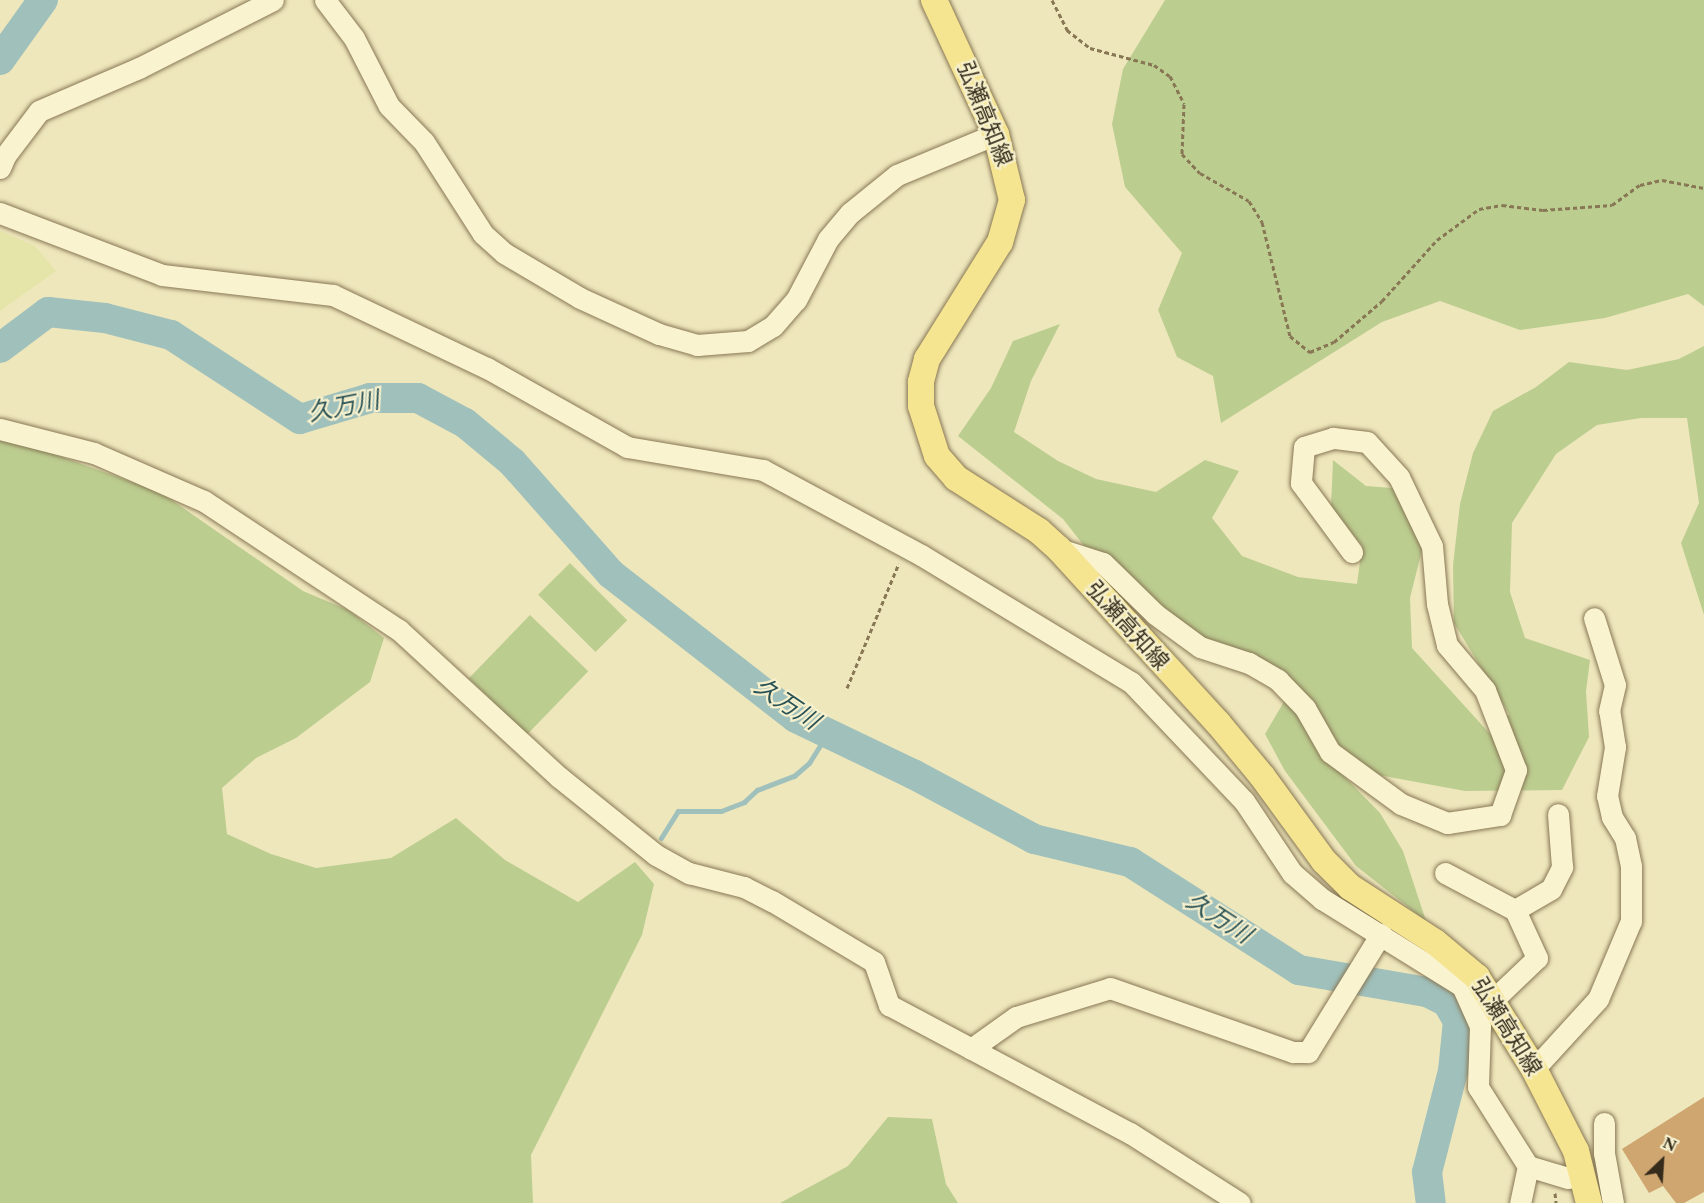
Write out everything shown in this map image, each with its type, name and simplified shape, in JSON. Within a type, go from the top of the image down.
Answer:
[{"type":"main road","name":"弘瀬高知線","points":[[934,0],[996,134],[1012,200],[1008,223],[1000,243],[927,359],[921,382],[921,406],[937,456],[956,478],[1039,531],[1059,549],[1218,723],[1262,776],[1324,861],[1350,887],[1458,960],[1477,977],[1534,1068],[1576,1151],[1589,1203]]},
{"type":"street","points":[[0,168],[5,156],[39,111],[140,68],[273,0]]},
{"type":"street","points":[[325,0],[354,38],[389,106],[424,142],[483,234],[504,253],[580,298],[659,334],[697,345],[748,341],[773,326],[796,300],[828,239],[850,213],[897,175],[996,134]]},
{"type":"street","points":[[0,213],[162,275],[333,295],[487,368],[627,447],[763,470],[906,547],[1131,682],[1244,801],[1292,873],[1322,899],[1462,986],[1476,1009],[1480,1026],[1478,1087],[1528,1166],[1562,1185]]},
{"type":"street","points":[[0,429],[93,453],[204,501],[399,630],[559,777],[656,855],[689,873],[744,887],[874,962],[889,1005],[1130,1132],[1239,1203]]},
{"type":"street","points":[[1059,549],[1102,563],[1155,614],[1200,647],[1249,663],[1278,680],[1305,708],[1330,752],[1401,804],[1447,823],[1500,815],[1516,770],[1485,690],[1447,645],[1437,604],[1432,546],[1398,477],[1367,442],[1333,438],[1304,447],[1301,483],[1352,552]]},
{"type":"street","points":[[1534,1068],[1598,999],[1631,921],[1631,866],[1625,838],[1612,817],[1607,796],[1616,747],[1609,711],[1615,685],[1594,618]]},
{"type":"street","points":[[1515,910],[1551,889],[1562,867],[1558,814]]},
{"type":"street","points":[[1445,873],[1515,910],[1538,958],[1493,1000]]},
{"type":"street","points":[[971,1049],[1016,1017],[1110,988],[1293,1052],[1308,1052],[1381,934]]},
{"type":"street","points":[[1604,1124],[1604,1153],[1613,1203]]},
{"type":"street","points":[[1520,1203],[1528,1166]]},
{"type":"path","points":[[1052,0],[1066,30],[1090,48],[1127,61],[1154,65],[1170,76],[1184,104],[1182,154],[1200,174],[1249,201],[1262,222],[1290,336],[1310,352],[1342,335],[1382,301],[1437,240],[1479,209],[1502,205],[1543,210],[1612,206],[1640,185],[1662,180],[1704,188]]},
{"type":"path","points":[[847,688],[906,547]]},
{"type":"path","points":[[1556,1203],[1562,1185]]},
{"type":"shaded area","points":[[0,231],[35,246],[56,271],[0,311]]},
{"type":"green space","points":[[1165,0],[1704,0],[1704,306],[1688,294],[1605,318],[1520,330],[1440,301],[1382,322],[1221,423],[1213,376],[1177,357],[1158,310],[1182,253],[1125,187],[1112,124],[1123,69]]},
{"type":"green space","points":[[1060,324],[1031,381],[1014,432],[1058,461],[1096,479],[1156,492],[1205,460],[1239,471],[1212,518],[1242,556],[1298,577],[1357,584],[1362,546],[1331,506],[1333,460],[1366,486],[1405,489],[1430,518],[1410,598],[1412,648],[1491,735],[1509,714],[1454,623],[1453,565],[1460,504],[1473,453],[1493,411],[1536,387],[1569,362],[1627,370],[1679,359],[1704,346],[1704,615],[1681,543],[1699,503],[1687,418],[1641,418],[1597,425],[1556,454],[1512,523],[1510,592],[1525,638],[1590,660],[1586,691],[1589,737],[1562,790],[1465,791],[1335,767],[1380,813],[1403,851],[1426,921],[1356,866],[1285,771],[1265,734],[1289,693],[1199,639],[1099,565],[1063,519],[958,436],[991,388],[1013,341]]},
{"type":"green space","points":[[0,435],[160,492],[303,591],[348,610],[384,638],[370,682],[296,738],[256,758],[222,788],[227,834],[271,854],[316,868],[391,858],[456,818],[505,860],[578,902],[635,862],[654,884],[642,935],[531,1155],[533,1203],[0,1203]]},
{"type":"green space","points":[[570,563],[627,620],[595,652],[538,595]]},
{"type":"green space","points":[[530,615],[588,671],[527,735],[469,678]]},
{"type":"green space","points":[[888,1117],[932,1119],[946,1184],[958,1203],[780,1203],[848,1166]]},
{"type":"building","points":[[1704,1097],[1704,1192],[1684,1203],[1676,1203],[1663,1186],[1649,1193],[1622,1149]]},
{"type":"waterway","name":"久万川","points":[[0,60],[43,0]]},
{"type":"waterway","name":"久万川","points":[[0,348],[48,312],[105,318],[171,335],[300,419],[370,398],[418,398],[465,423],[512,462],[611,574],[796,718],[913,774],[1034,839],[1130,862],[1299,970],[1427,992],[1447,1002],[1458,1021],[1453,1071],[1427,1172],[1431,1203]]},
{"type":"waterway","points":[[661,838],[678,811],[721,811],[744,802],[757,790],[794,776],[809,763],[828,733]]}]
